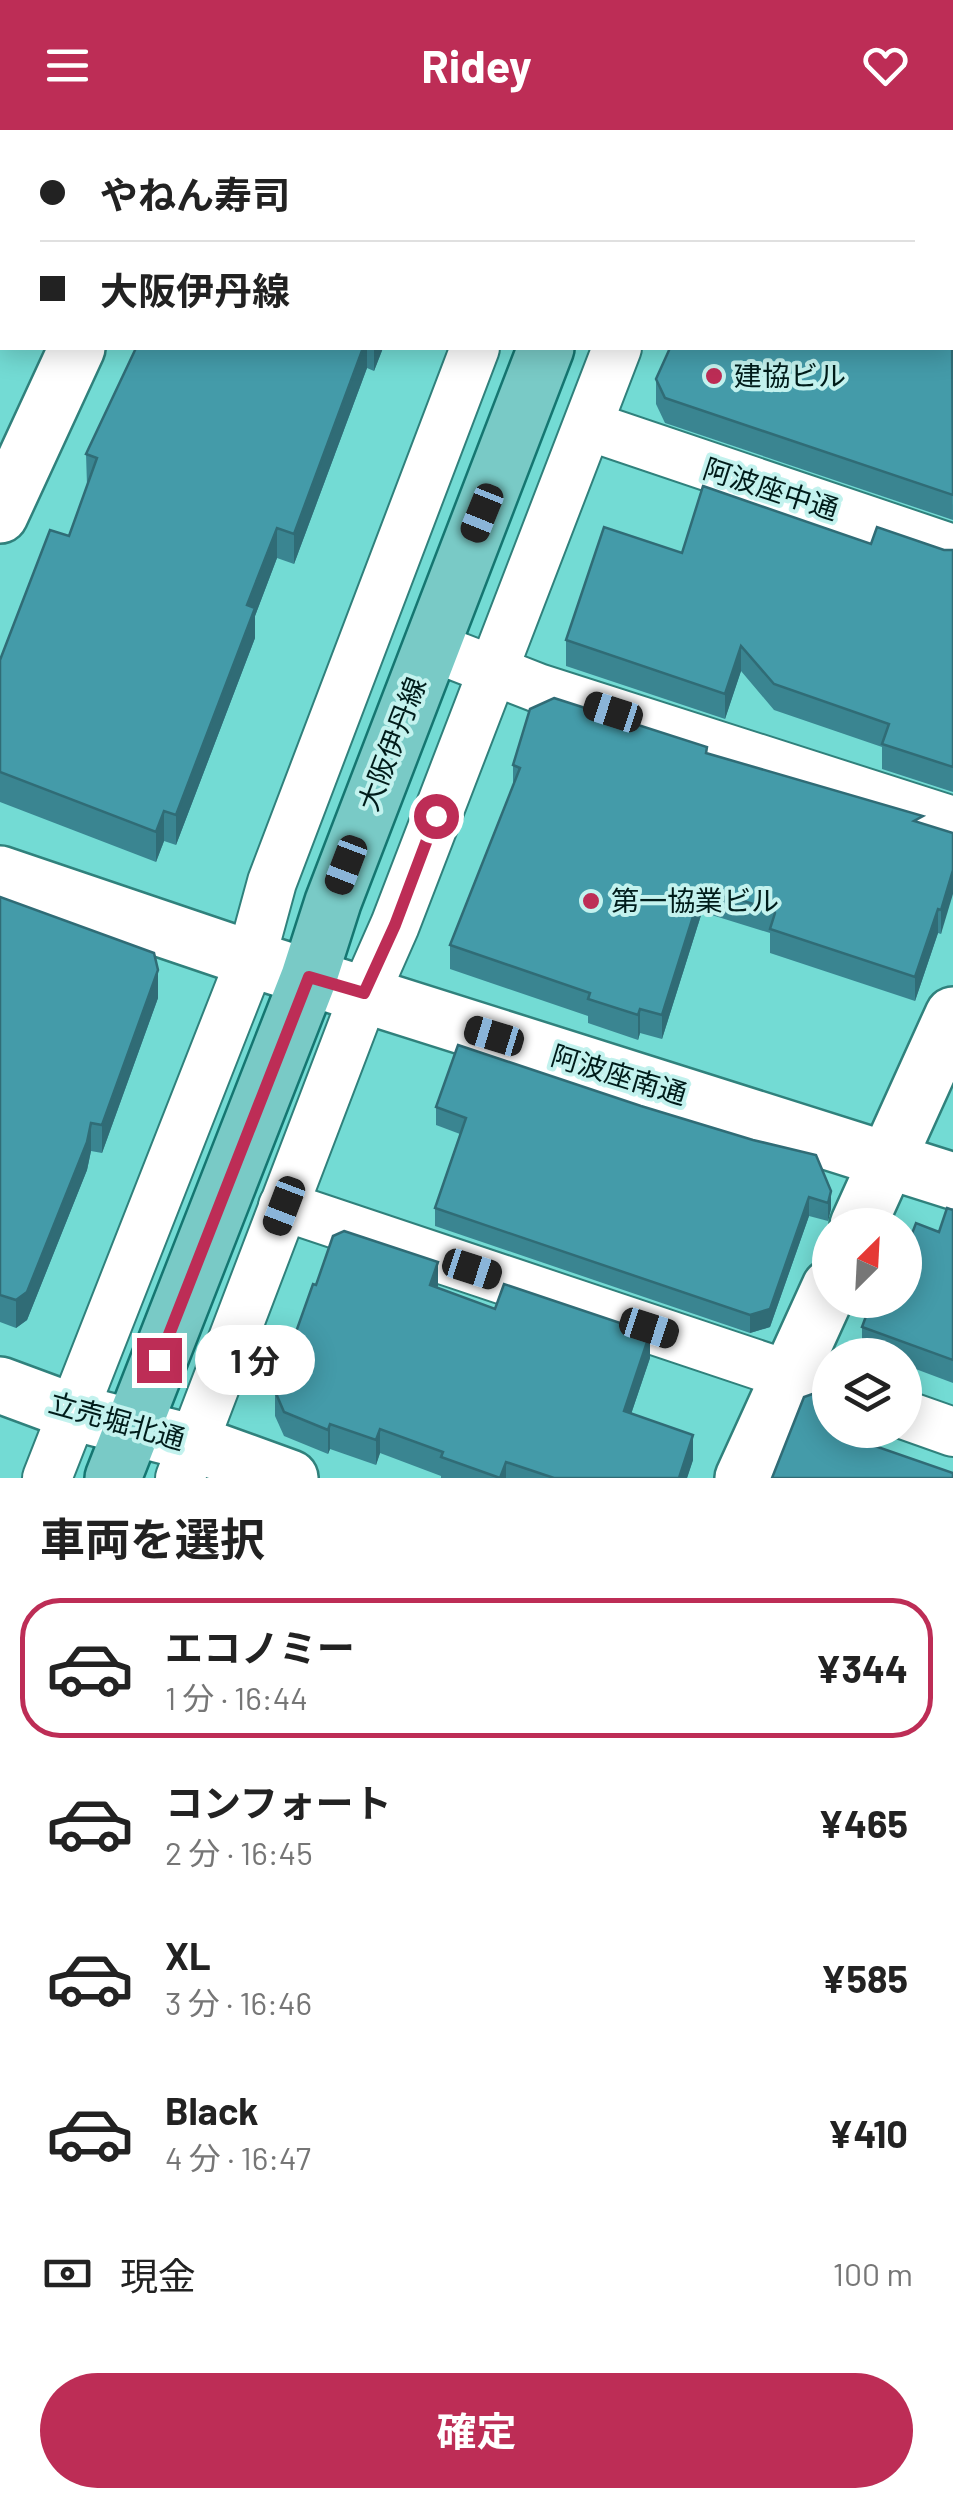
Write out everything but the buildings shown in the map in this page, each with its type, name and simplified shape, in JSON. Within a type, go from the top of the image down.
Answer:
[{"type":"main road","name":"大阪伊丹線","points":[[113,1478],[309,977],[333,902],[545,350]]},
{"type":"street","points":[[0,515],[16,440],[75,350]]},
{"type":"street","points":[[47,1478],[251,960],[272,882],[473,350]]},
{"type":"street","points":[[186,1460],[364,993],[395,925],[617,350]]},
{"type":"street","name":"阿波座中通","points":[[589,426],[953,549]]},
{"type":"street","points":[[430,646],[491,671],[953,821]]},
{"type":"street","name":"阿波座南通","points":[[0,874],[251,960],[953,1181]]},
{"type":"street","points":[[866,1208],[953,1015]]},
{"type":"street","points":[[284,1206],[810,1382]]},
{"type":"street","points":[[743,1478],[810,1382],[823,1318]]},
{"type":"street","name":"立売堀北通","points":[[0,1385],[73,1412],[132,1427],[186,1460],[290,1478]]},
{"type":"street","points":[[922,1421],[953,1432]]},
{"type":"place","name":"建協ビル","points":[[714,376]]},
{"type":"place","name":"第一協業ビル","points":[[591,901]]},
{"type":"route","points":[[159,1360],[309,977],[364,993],[395,925],[436,816]]}]
